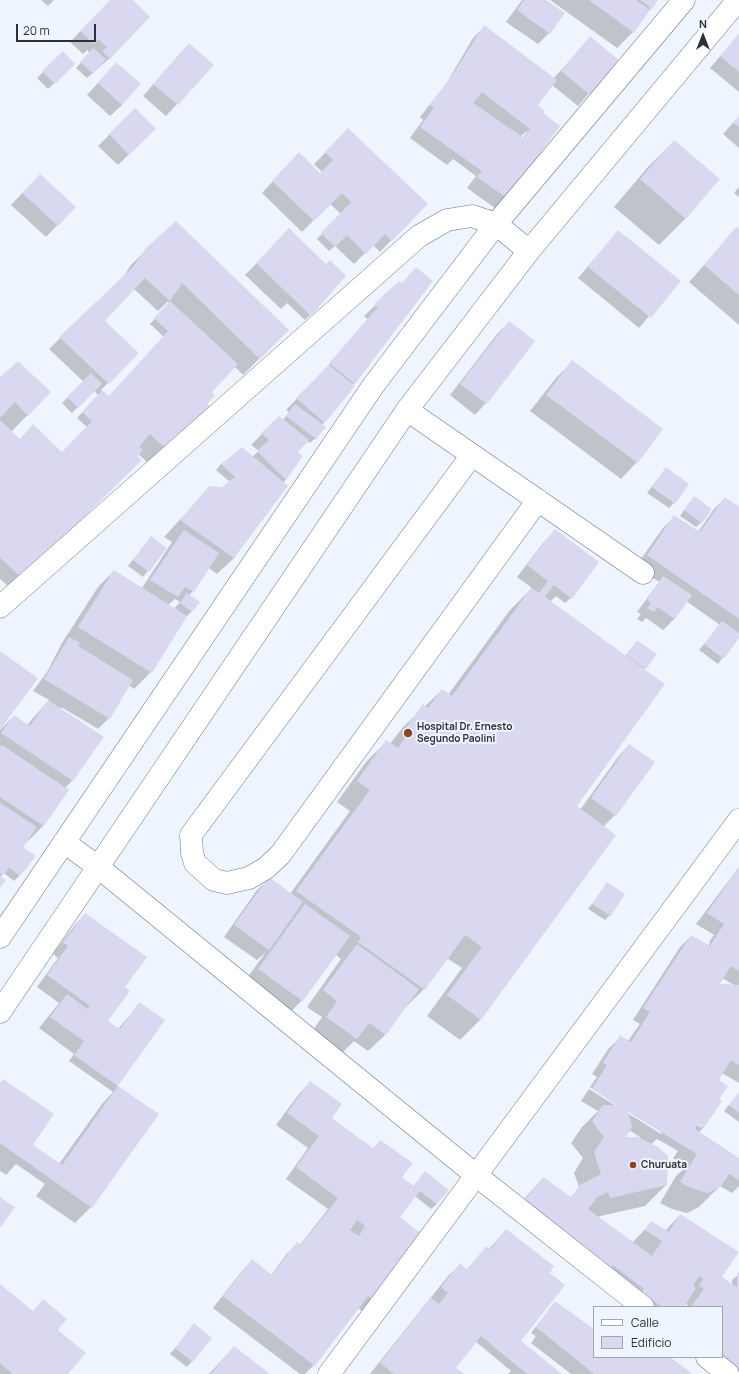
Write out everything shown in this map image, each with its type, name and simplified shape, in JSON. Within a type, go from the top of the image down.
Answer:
[{"type":"street","points":[[0,937],[373,386],[496,224],[684,0]]},
{"type":"street","points":[[0,1012],[407,410],[529,251],[738,0]]},
{"type":"street","points":[[0,607],[419,236],[447,220],[472,216],[496,224],[529,251]]},
{"type":"street","points":[[407,410],[643,573]]},
{"type":"street","points":[[472,455],[192,835],[192,853],[195,863],[214,880],[227,883],[249,878],[266,868],[280,855],[538,500]]},
{"type":"street","points":[[329,1374],[739,820]]},
{"type":"street","points":[[64,842],[98,867],[477,1176],[642,1306]]},
{"type":"street","points":[[708,1358],[728,1374]]},
{"type":"building","points":[[110,0],[133,0],[150,17],[110,59],[102,51],[107,47],[98,39],[94,44],[80,31]]},
{"type":"building","points":[[524,0],[546,0],[565,13],[550,34],[517,10]]},
{"type":"building","points":[[589,0],[636,0],[650,10],[634,33]]},
{"type":"building","points":[[640,0],[658,0],[652,9]]},
{"type":"building","points":[[484,25],[557,80],[538,105],[545,111],[543,113],[560,126],[507,198],[477,177],[482,171],[420,127],[434,108],[430,105],[455,71]],"holes":[[[482,92],[530,129],[524,138],[473,103]]]},
{"type":"building","points":[[739,34],[739,72],[720,56]]},
{"type":"building","points":[[590,36],[619,60],[590,95],[561,71]]},
{"type":"building","points":[[189,43],[214,65],[178,105],[153,84]]},
{"type":"building","points":[[93,48],[106,59],[93,74],[80,62]]},
{"type":"building","points":[[63,51],[75,64],[55,84],[42,71]]},
{"type":"building","points":[[116,62],[141,84],[122,105],[98,83]]},
{"type":"building","points":[[135,108],[156,129],[129,155],[109,134]]},
{"type":"building","points":[[739,116],[739,127],[733,123]]},
{"type":"building","points":[[348,128],[428,204],[392,241],[385,234],[366,254],[347,235],[335,247],[321,233],[351,202],[342,193],[314,221],[272,181],[299,152],[320,173],[333,160],[325,152]]},
{"type":"building","points":[[674,140],[720,179],[686,219],[640,179]]},
{"type":"building","points":[[40,174],[76,207],[58,226],[22,193]]},
{"type":"building","points":[[176,221],[289,330],[260,359],[182,283],[170,301],[145,278],[105,321],[139,353],[109,384],[59,337],[133,267],[146,248]]},
{"type":"building","points":[[736,227],[739,229],[739,295],[704,265]]},
{"type":"building","points":[[289,228],[326,264],[330,260],[346,276],[311,316],[256,263]]},
{"type":"building","points":[[618,230],[681,281],[651,318],[588,267]]},
{"type":"building","points":[[416,267],[433,281],[355,384],[329,363],[378,307],[374,304],[399,281],[402,283]]},
{"type":"building","points":[[170,301],[238,364],[212,392],[215,395],[207,404],[212,408],[171,453],[150,434],[139,447],[143,450],[137,456],[142,460],[22,578],[0,558],[0,420],[20,439],[33,424],[62,452],[92,421],[82,412],[102,390],[109,396],[168,331],[154,318]]},
{"type":"building","points":[[509,321],[535,341],[487,404],[460,384]]},
{"type":"building","points":[[572,360],[663,429],[638,463],[546,395]]},
{"type":"building","points":[[18,361],[51,392],[28,416],[15,402],[0,418],[0,377]]},
{"type":"building","points":[[329,365],[355,386],[325,423],[296,398]]},
{"type":"building","points":[[91,373],[102,384],[78,408],[67,397]]},
{"type":"building","points":[[295,404],[326,427],[316,439],[286,416]]},
{"type":"building","points":[[279,416],[309,440],[298,452],[303,456],[286,480],[257,451],[269,440],[261,433]]},
{"type":"building","points":[[242,447],[288,486],[234,558],[180,520],[209,486],[222,487],[235,477],[221,464]]},
{"type":"building","points":[[666,467],[689,484],[675,504],[652,487]]},
{"type":"building","points":[[694,496],[712,509],[702,523],[684,510]]},
{"type":"building","points":[[725,497],[739,507],[739,619],[647,555],[674,515],[700,532]]},
{"type":"building","points":[[555,529],[599,562],[572,599],[554,585],[545,597],[665,684],[577,806],[616,835],[481,1020],[447,995],[482,947],[465,935],[425,990],[358,942],[361,937],[296,891],[370,790],[357,781],[386,740],[398,748],[409,733],[404,730],[423,704],[428,708],[442,689],[452,696],[531,588],[539,593],[548,581],[527,565]]},
{"type":"building","points":[[184,530],[219,553],[194,592],[185,587],[178,597],[150,580]]},
{"type":"building","points":[[151,536],[167,548],[149,572],[133,560]]},
{"type":"building","points":[[114,570],[187,616],[152,673],[78,627]]},
{"type":"building","points":[[663,576],[692,595],[675,619],[657,607],[654,612],[647,608],[651,603],[647,600]]},
{"type":"building","points":[[187,593],[200,602],[192,612],[180,603]]},
{"type":"building","points":[[722,621],[739,633],[739,638],[724,659],[704,644]]},
{"type":"building","points":[[69,637],[80,643],[78,646],[133,680],[110,719],[44,679]]},
{"type":"building","points":[[637,640],[657,654],[646,669],[626,655]]},
{"type":"building","points":[[0,651],[38,678],[0,730]]},
{"type":"building","points":[[48,700],[104,737],[73,781],[1,733],[14,715],[30,726]]},
{"type":"building","points":[[629,744],[655,762],[616,816],[591,798]]},
{"type":"building","points":[[2,745],[69,790],[44,826],[0,797],[0,747]]},
{"type":"building","points":[[0,803],[37,827],[23,847],[36,856],[20,876],[9,867],[4,875],[0,873]]},
{"type":"building","points":[[739,867],[739,971],[731,966],[720,984],[739,985],[739,1065],[731,1060],[719,1080],[728,1086],[719,1099],[722,1101],[704,1128],[698,1124],[695,1129],[739,1158],[739,1180],[729,1174],[721,1186],[708,1193],[693,1189],[680,1182],[697,1154],[628,1112],[632,1127],[626,1137],[638,1137],[658,1147],[668,1156],[667,1185],[610,1198],[608,1192],[597,1197],[588,1209],[652,1256],[662,1241],[645,1230],[651,1221],[669,1232],[680,1214],[739,1252],[722,1277],[737,1287],[737,1273],[739,1273],[739,1369],[723,1356],[723,1306],[692,1306],[704,1289],[699,1286],[703,1279],[699,1276],[693,1286],[696,1288],[685,1306],[661,1306],[642,1292],[644,1289],[613,1265],[611,1268],[525,1200],[543,1177],[571,1197],[580,1185],[601,1174],[594,1152],[604,1137],[592,1121],[603,1105],[616,1105],[592,1089],[607,1065],[603,1063],[620,1035],[631,1042],[650,1012],[643,1008],[691,935],[710,946],[724,924],[707,913]]},
{"type":"building","points":[[0,876],[6,880],[0,888]]},
{"type":"building","points":[[269,877],[303,902],[269,950],[234,925]]},
{"type":"building","points":[[607,882],[625,894],[611,916],[592,904]]},
{"type":"building","points":[[305,904],[350,936],[303,1001],[258,969]]},
{"type":"building","points":[[85,913],[147,957],[125,987],[130,991],[108,1021],[120,1029],[139,1002],[165,1020],[118,1086],[74,1055],[84,1041],[50,1017],[67,994],[87,1009],[90,1006],[47,975],[68,946],[63,943]]},
{"type":"building","points":[[357,944],[419,989],[386,1035],[369,1023],[357,1039],[326,1017],[337,1001],[323,990]]},
{"type":"building","points":[[3,1079],[54,1114],[33,1145],[62,1165],[118,1086],[159,1114],[92,1208],[0,1143],[0,1083]]},
{"type":"building","points":[[310,1081],[342,1104],[332,1118],[374,1149],[380,1140],[413,1163],[402,1177],[414,1186],[425,1171],[449,1190],[437,1204],[420,1191],[400,1217],[423,1235],[374,1300],[368,1296],[315,1366],[223,1296],[252,1259],[272,1275],[297,1242],[301,1245],[338,1198],[296,1167],[319,1136],[287,1113]],"holes":[[[357,1220],[365,1226],[359,1236],[350,1230]]]},
{"type":"building","points":[[739,1093],[739,1113],[729,1105]]},
{"type":"building","points":[[0,1197],[15,1207],[0,1228]]},
{"type":"building","points":[[506,1229],[554,1266],[550,1273],[565,1285],[521,1341],[562,1374],[527,1374],[481,1336],[456,1368],[464,1374],[394,1374],[380,1363],[431,1298],[439,1304],[448,1293],[441,1287],[460,1263],[468,1270],[486,1246],[490,1250]]},
{"type":"building","points":[[0,1284],[33,1311],[43,1299],[67,1319],[58,1330],[86,1353],[68,1374],[13,1374],[0,1363]]},
{"type":"building","points":[[555,1301],[593,1328],[593,1358],[671,1358],[693,1374],[594,1374],[536,1327]]},
{"type":"building","points":[[194,1323],[212,1338],[193,1362],[175,1348]]},
{"type":"building","points":[[234,1346],[270,1374],[211,1374]]},
{"type":"place","name":"Hospital Dr. Ernesto Segundo Paolini","points":[[408,733]]},
{"type":"place","name":"Churuata","points":[[633,1165]]}]
